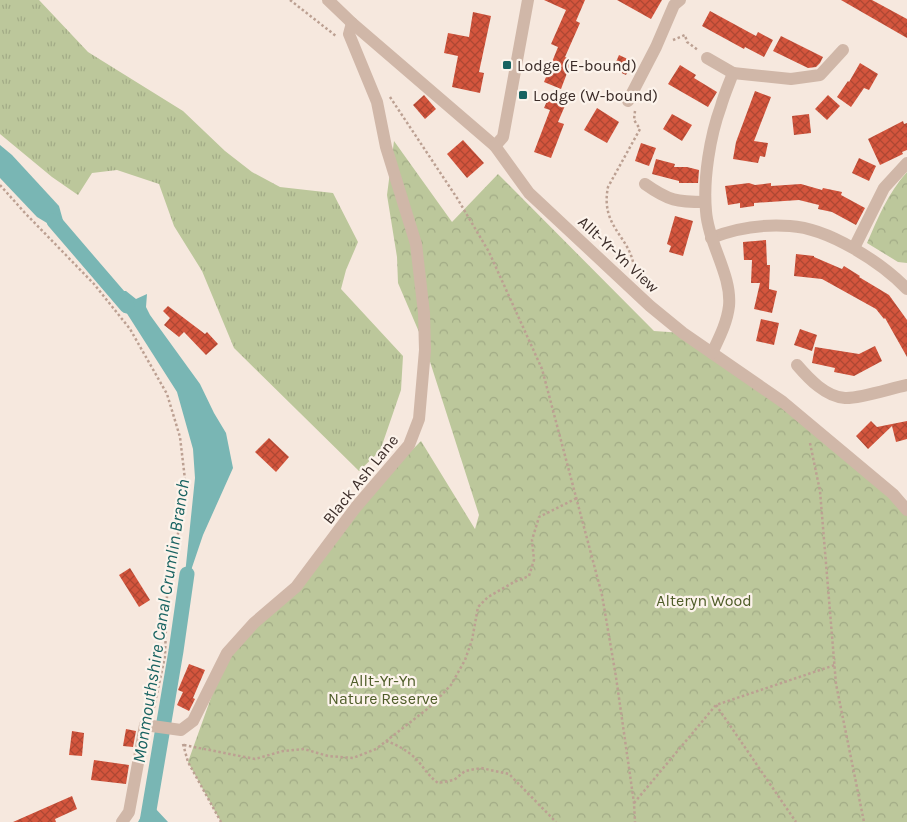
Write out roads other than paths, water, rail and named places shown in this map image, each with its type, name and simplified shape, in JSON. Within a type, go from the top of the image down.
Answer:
[{"type":"street","name":"Allt-Yr-Yn View","points":[[328,0],[351,28],[495,146],[529,193],[650,306],[683,333],[783,402],[893,494],[907,510]]},
{"type":"street","points":[[495,146],[503,137],[528,0]]},
{"type":"street","points":[[633,103],[674,5],[680,0]]},
{"type":"street","name":"Black Ash Lane","points":[[122,822],[129,812],[144,725],[178,730],[194,721],[226,653],[254,623],[296,588],[356,507],[410,445],[420,419],[425,350],[424,313],[416,244],[386,147],[377,102],[351,28]]},
{"type":"street","points":[[707,58],[733,73],[791,79],[820,75],[844,50]]},
{"type":"street","points":[[712,353],[724,327],[729,306],[728,286],[711,238],[705,191],[713,134],[720,106],[733,73]]},
{"type":"street","points":[[854,248],[884,188],[907,163]]},
{"type":"street","points":[[645,184],[662,196],[672,200],[706,202]]},
{"type":"street","points":[[711,238],[730,230],[772,225],[792,226],[811,230],[854,248],[894,275],[907,289]]},
{"type":"street","points":[[797,365],[809,379],[835,396],[846,398],[907,385]]},
{"type":"water","points":[[0,145],[12,155],[59,206],[67,235],[37,217],[0,178]]},
{"type":"water","points":[[115,291],[126,291],[136,299],[147,294],[146,307],[150,315],[200,384],[226,433],[233,468],[203,535],[183,594],[195,478],[193,449],[177,392],[126,312]]},
{"type":"water","points":[[151,799],[154,807],[168,822],[138,822]]},
{"type":"waterway","name":"Monmouthshire Canal Crumlin Branch","points":[[54,221],[127,306]]},
{"type":"waterway","name":"Monmouthshire Canal Crumlin Branch","points":[[147,822],[187,574]]},
{"type":"place","name":"Lodge (E-bound)","points":[[507,65]]},
{"type":"place","name":"Lodge (W-bound)","points":[[523,95]]},
{"type":"park label","name":"Alteryn Wood","points":[[704,600]]},
{"type":"park label","name":"Allt-Yr-Yn Nature Reserve","points":[[383,689]]}]
